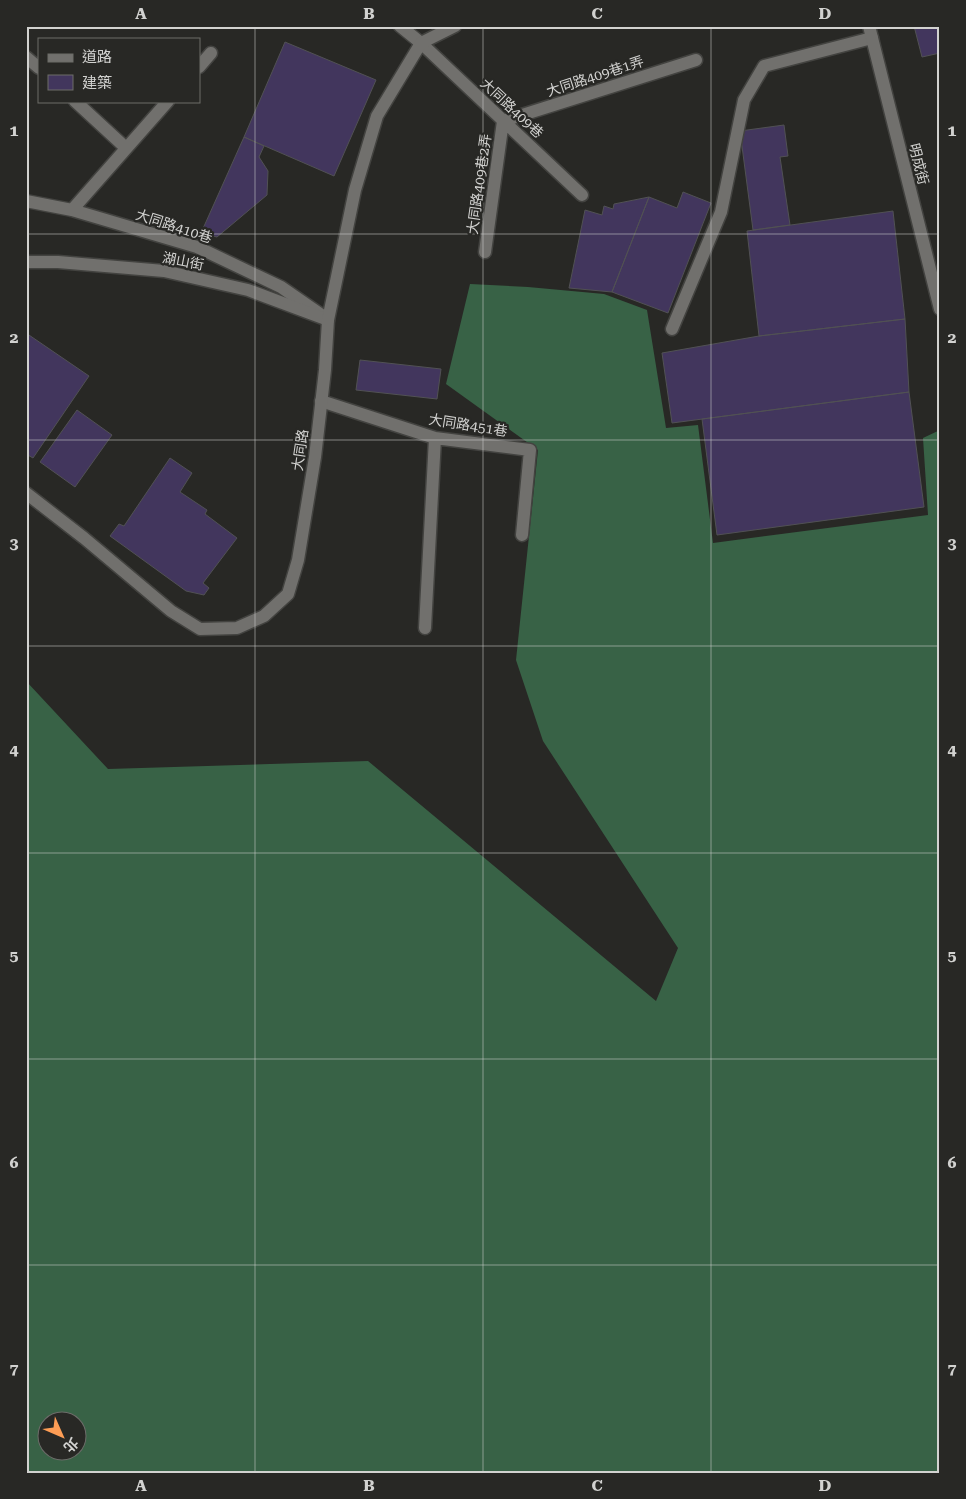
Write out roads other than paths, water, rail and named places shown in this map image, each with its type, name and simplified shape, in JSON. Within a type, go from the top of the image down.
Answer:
[{"type":"street","name":"大同路409巷","points":[[400,26],[421,43],[582,194]]},
{"type":"street","points":[[421,43],[455,26]]},
{"type":"street","points":[[672,329],[721,212],[744,100],[764,66],[870,32]]},
{"type":"street","name":"明成街","points":[[870,32],[940,309]]},
{"type":"street","name":"大同路","points":[[26,493],[84,538],[171,611],[200,629],[237,628],[264,616],[288,594],[299,551],[315,457],[325,370],[328,320],[355,190],[377,116],[421,43]]},
{"type":"street","points":[[200,66],[211,53]]},
{"type":"street","points":[[26,57],[38,67]]},
{"type":"street","name":"大同路409巷1弄","points":[[503,121],[696,60]]},
{"type":"street","points":[[76,102],[126,148]]},
{"type":"street","points":[[72,210],[167,102]]},
{"type":"street","name":"大同路409巷2弄","points":[[485,252],[503,121]]},
{"type":"street","name":"大同路410巷","points":[[26,201],[72,210],[197,247],[281,287],[328,320]]},
{"type":"street","name":"湖山街","points":[[26,262],[58,262],[164,271],[248,290],[328,320]]},
{"type":"street","name":"大同路451巷","points":[[321,401],[435,438],[530,450],[522,535]]},
{"type":"street","points":[[426,628],[435,438]]}]
